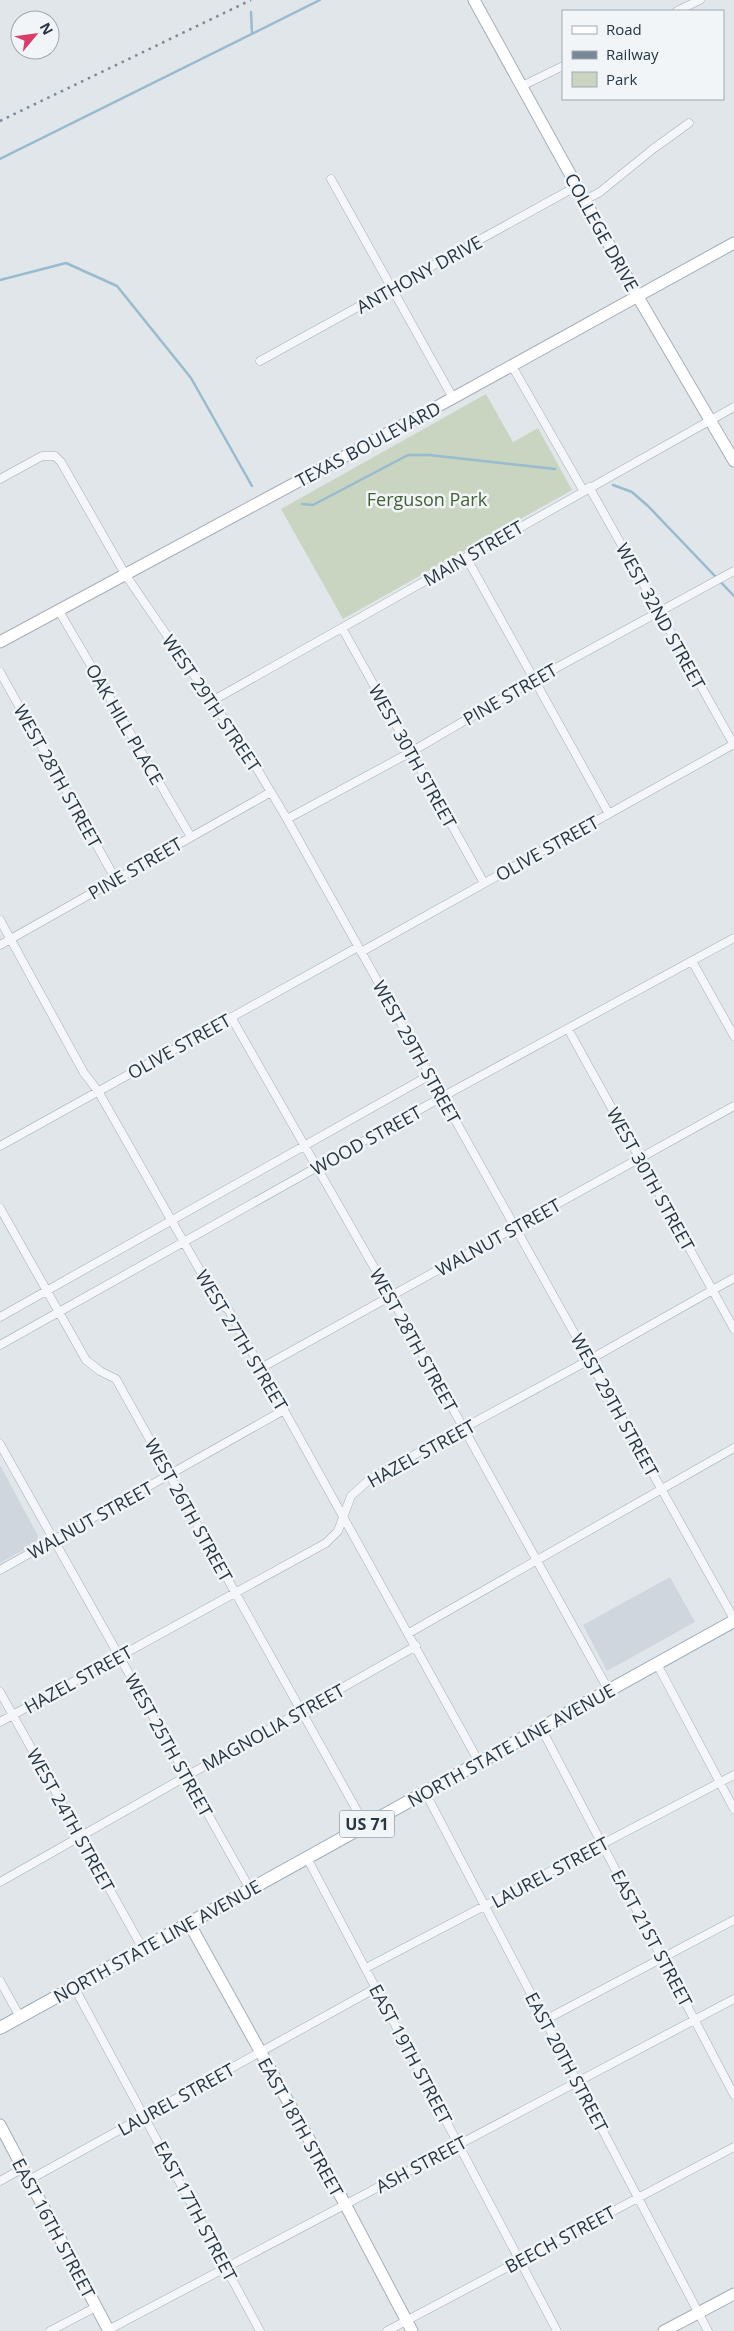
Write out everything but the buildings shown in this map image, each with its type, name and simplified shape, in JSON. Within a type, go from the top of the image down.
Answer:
[{"type":"main road","name":"NORTH STATE LINE AVENUE","points":[[0,2028],[734,1620]]},
{"type":"street","name":"COLLEGE DRIVE","points":[[474,0],[638,297],[734,461]]},
{"type":"street","points":[[679,10],[700,0]]},
{"type":"street","points":[[522,86],[562,66]]},
{"type":"street","points":[[585,200],[600,192],[653,149],[689,123]]},
{"type":"street","points":[[330,179],[453,398]]},
{"type":"street","name":"ANTHONY DRIVE","points":[[260,361],[577,186]]},
{"type":"street","name":"TEXAS BOULEVARD","points":[[0,642],[734,244]]},
{"type":"street","name":"WEST 32ND STREET","points":[[512,366],[659,612],[734,744]]},
{"type":"street","name":"MAIN STREET","points":[[212,701],[734,407]]},
{"type":"street","name":"WEST 29TH STREET","points":[[0,479],[42,456],[55,456],[61,462],[125,574],[212,701],[271,792],[734,1620]]},
{"type":"street","points":[[466,557],[609,814]]},
{"type":"street","name":"PINE STREET","points":[[287,820],[411,752],[534,680],[734,571]]},
{"type":"street","name":"OAK HILL PLACE","points":[[59,611],[191,837]]},
{"type":"street","name":"WEST 30TH STREET","points":[[342,628],[484,883]]},
{"type":"street","name":"WEST 28TH STREET","points":[[0,672],[116,880]]},
{"type":"street","name":"OLIVE STREET","points":[[0,1146],[231,1017],[484,883],[734,744]]},
{"type":"street","name":"PINE STREET","points":[[0,945],[271,792]]},
{"type":"street","name":"WEST 27TH STREET","points":[[0,920],[84,1073],[98,1092],[220,1304],[228,1309],[480,1762]]},
{"type":"street","name":"WOOD STREET","points":[[0,1345],[442,1097],[734,938]]},
{"type":"street","points":[[692,961],[734,1036]]},
{"type":"street","name":"WEST 28TH STREET","points":[[231,1017],[304,1148],[391,1297],[609,1691]]},
{"type":"street","name":"WEST 30TH STREET","points":[[568,1029],[734,1330]]},
{"type":"street","name":"WOOD STREET","points":[[0,1317],[172,1219],[304,1148],[430,1075]]},
{"type":"street","name":"WALNUT STREET","points":[[261,1368],[734,1106]]},
{"type":"street","name":"WEST 26TH STREET","points":[[0,1208],[57,1312],[86,1360],[100,1371],[116,1379],[365,1826]]},
{"type":"street","name":"HAZEL STREET","points":[[0,1722],[326,1543],[338,1531],[351,1496],[370,1479],[589,1360],[734,1278]]},
{"type":"street","name":"WALNUT STREET","points":[[0,1570],[284,1410]]},
{"type":"street","name":"WEST 25TH STREET","points":[[0,1444],[250,1889]]},
{"type":"street","points":[[409,1633],[734,1448]]},
{"type":"street","name":"MAGNOLIA STREET","points":[[0,1882],[81,1838],[186,1776],[416,1646]]},
{"type":"street","points":[[657,1664],[734,1809]]},
{"type":"street","name":"WEST 24TH STREET","points":[[0,1692],[142,1949]]},
{"type":"street","name":"EAST 21ST STREET","points":[[541,1728],[734,2095]]},
{"type":"street","name":"LAUREL STREET","points":[[366,1968],[734,1776]]},
{"type":"street","name":"EAST 20TH STREET","points":[[425,1792],[708,2331]]},
{"type":"street","name":"EAST 19TH STREET","points":[[307,1858],[557,2331]]},
{"type":"street","points":[[545,2020],[734,1920]]},
{"type":"street","name":"EAST 18TH STREET","points":[[189,1923],[345,2204],[409,2326]]},
{"type":"street","points":[[0,1981],[20,2017]]},
{"type":"street","name":"EAST 17TH STREET","points":[[74,1987],[260,2331]]},
{"type":"street","name":"LAUREL STREET","points":[[29,2180],[376,1988]]},
{"type":"street","name":"ASH STREET","points":[[108,2330],[734,1999]]},
{"type":"street","name":"EAST 16TH STREET","points":[[0,2124],[108,2330]]},
{"type":"street","name":"BEECH STREET","points":[[387,2331],[409,2326],[520,2260],[734,2147]]},
{"type":"street","points":[[0,2181],[22,2168]]},
{"type":"street","points":[[664,2331],[734,2294]]},
{"type":"street","points":[[50,2331],[96,2307]]},
{"type":"shaded area","points":[[0,1465],[38,1536],[36,1543],[0,1563]]},
{"type":"shaded area","points":[[670,1577],[695,1622],[607,1671],[583,1625]]},
{"type":"green space","name":"Ferguson Park","points":[[486,394],[513,442],[538,428],[572,490],[343,619],[281,509]]},
{"type":"waterway","points":[[0,159],[320,0]]},
{"type":"waterway","points":[[251,12],[252,33]]},
{"type":"waterway","points":[[0,280],[66,263],[117,286],[191,378],[252,486]]},
{"type":"waterway","points":[[302,504],[313,505],[408,455],[429,455],[555,469]]},
{"type":"waterway","points":[[613,485],[632,492],[648,506],[734,596]]},
{"type":"railway","points":[[0,121],[251,0]]}]
